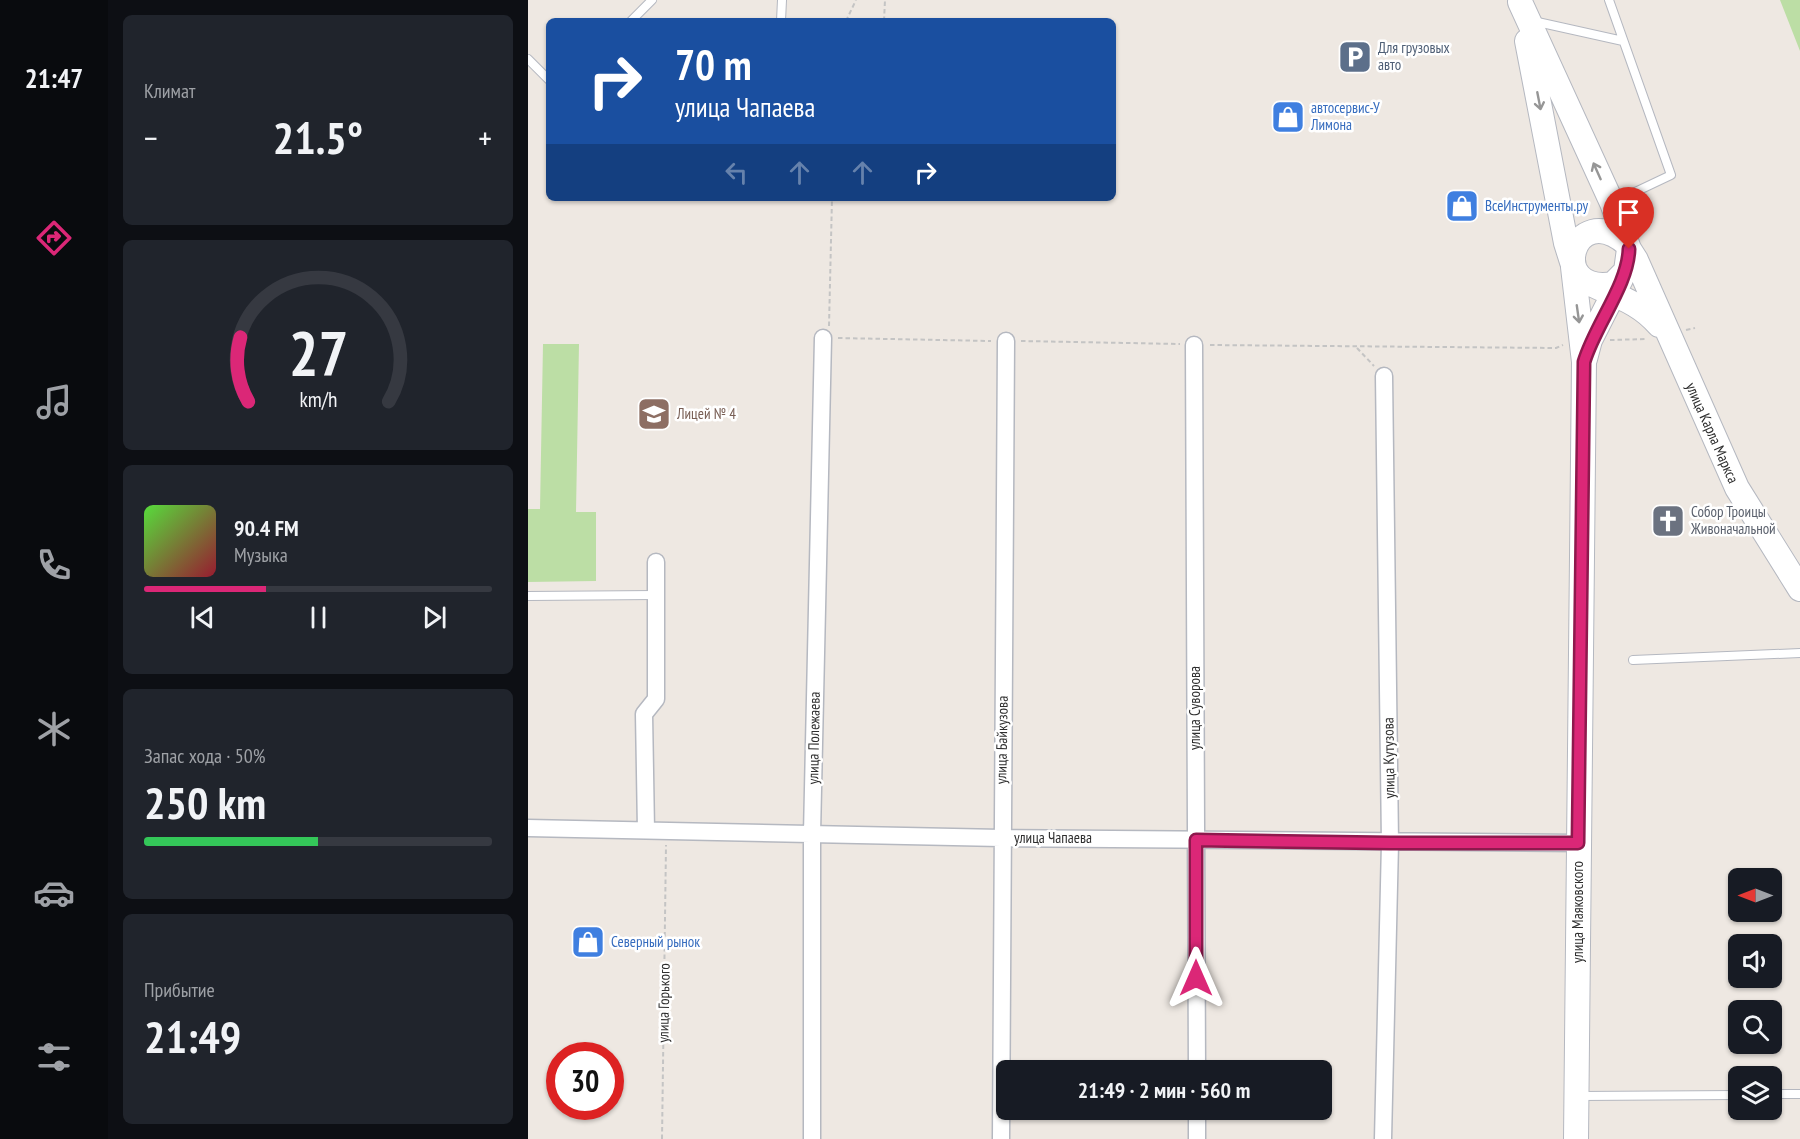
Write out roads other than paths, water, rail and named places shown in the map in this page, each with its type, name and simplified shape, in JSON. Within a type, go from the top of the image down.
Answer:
[{"type":"main road","name":"улица Карла Маркса","points":[[1523,7],[1612,203],[1628,247],[1636,260],[1660,337]]},
{"type":"main road","name":"улица Маяковского","points":[[1523,7],[1566,243],[1572,264],[1584,362],[1576,1139]]},
{"type":"main road","points":[[1594,232],[1615,234],[1628,247],[1626,271],[1609,286],[1582,279],[1572,264],[1578,240],[1594,232]]},
{"type":"main road","name":"улица Карла Маркса","points":[[1609,286],[1647,311],[1737,488],[1800,589]]},
{"type":"main road","name":"улица Маяковского","points":[[1584,362],[1609,286]]},
{"type":"street","name":"улица Полежаева","points":[[812,1139],[812,834],[826,332]]},
{"type":"street","name":"улица Байкузова","points":[[1001,1139],[1001,838],[1006,341]]},
{"type":"street","name":"улица Суворова","points":[[1194,345],[1197,1060]]},
{"type":"street","name":"улица Кутузова","points":[[1383,1139],[1390,843],[1384,376]]},
{"type":"street","points":[[646,830],[644,714],[656,699],[657,562]]},
{"type":"street","name":"улица Чапаева","points":[[528,828],[1001,838],[1578,843]]},
{"type":"street","points":[[1197,1120],[1197,1139]]},
{"type":"lane","points":[[634,18],[652,0]]},
{"type":"lane","points":[[781,18],[782,0]]},
{"type":"lane","points":[[1609,0],[1671,175],[1612,203]]},
{"type":"lane","points":[[1523,7],[1623,41]]},
{"type":"lane","points":[[528,59],[546,77]]},
{"type":"lane","points":[[528,596],[656,595]]},
{"type":"lane","points":[[1633,660],[1800,653]]},
{"type":"lane","points":[[1782,1095],[1800,1094]]},
{"type":"lane","points":[[1576,1096],[1728,1095]]},
{"type":"place","name":"Для грузовых авто","points":[[1355,57]]},
{"type":"place","name":"автосервис-У Лимона","points":[[1288,117]]},
{"type":"place","name":"ВсеИнструменты.ру","points":[[1462,206]]},
{"type":"place","name":"Лицей № 4","points":[[654,414]]},
{"type":"place","name":"Собор Троицы Живоначальной","points":[[1668,521]]},
{"type":"place","name":"Северный рынок","points":[[588,942]]}]
